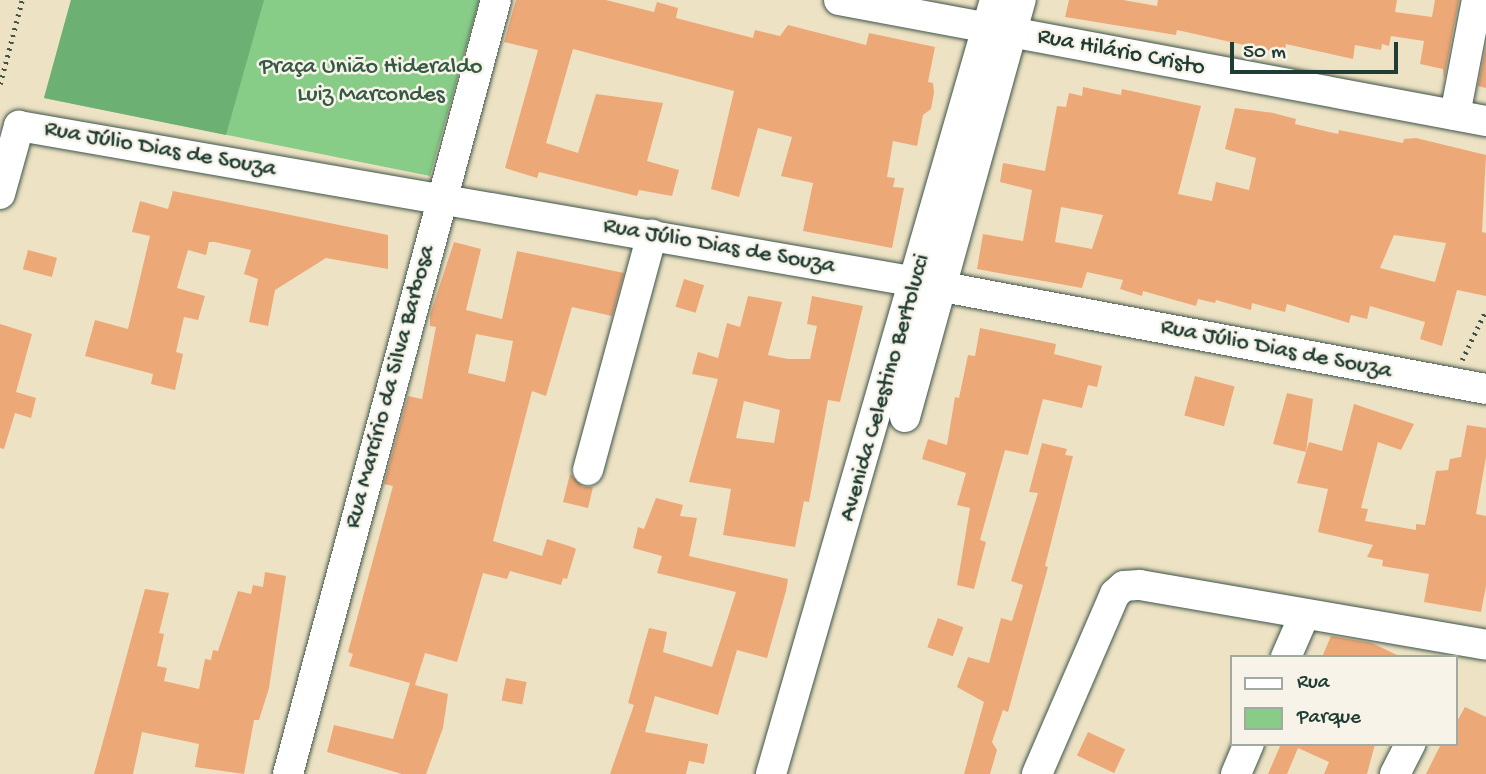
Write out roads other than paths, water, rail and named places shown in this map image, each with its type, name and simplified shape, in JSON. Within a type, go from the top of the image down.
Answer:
[{"type":"street","name":"Rua Marcírio da Silva Barbosa","points":[[288,774],[496,0]]},
{"type":"street","name":"Rua Hilário Cristo","points":[[839,0],[998,20],[1486,121]]},
{"type":"street","name":"Avenida Celestino Bertolucci","points":[[771,774],[930,285],[998,20],[1021,0]]},
{"type":"street","points":[[1455,115],[1477,0]]},
{"type":"street","name":"Rua Júlio Dias de Souza","points":[[0,194],[19,126],[652,235],[1486,389]]},
{"type":"street","points":[[588,470],[652,235]]},
{"type":"street","name":"Avenida Celestino Bertolucci","points":[[905,417],[930,285]]},
{"type":"street","points":[[1037,774],[1115,594],[1124,586],[1140,585],[1467,648]]},
{"type":"street","points":[[1287,655],[1304,616]]},
{"type":"street","points":[[1236,774],[1248,746]]},
{"type":"street","points":[[1395,774],[1409,746]]},
{"type":"park label","name":"Praça União Hideraldo Luiz Marcondes","points":[[371,82]]}]
